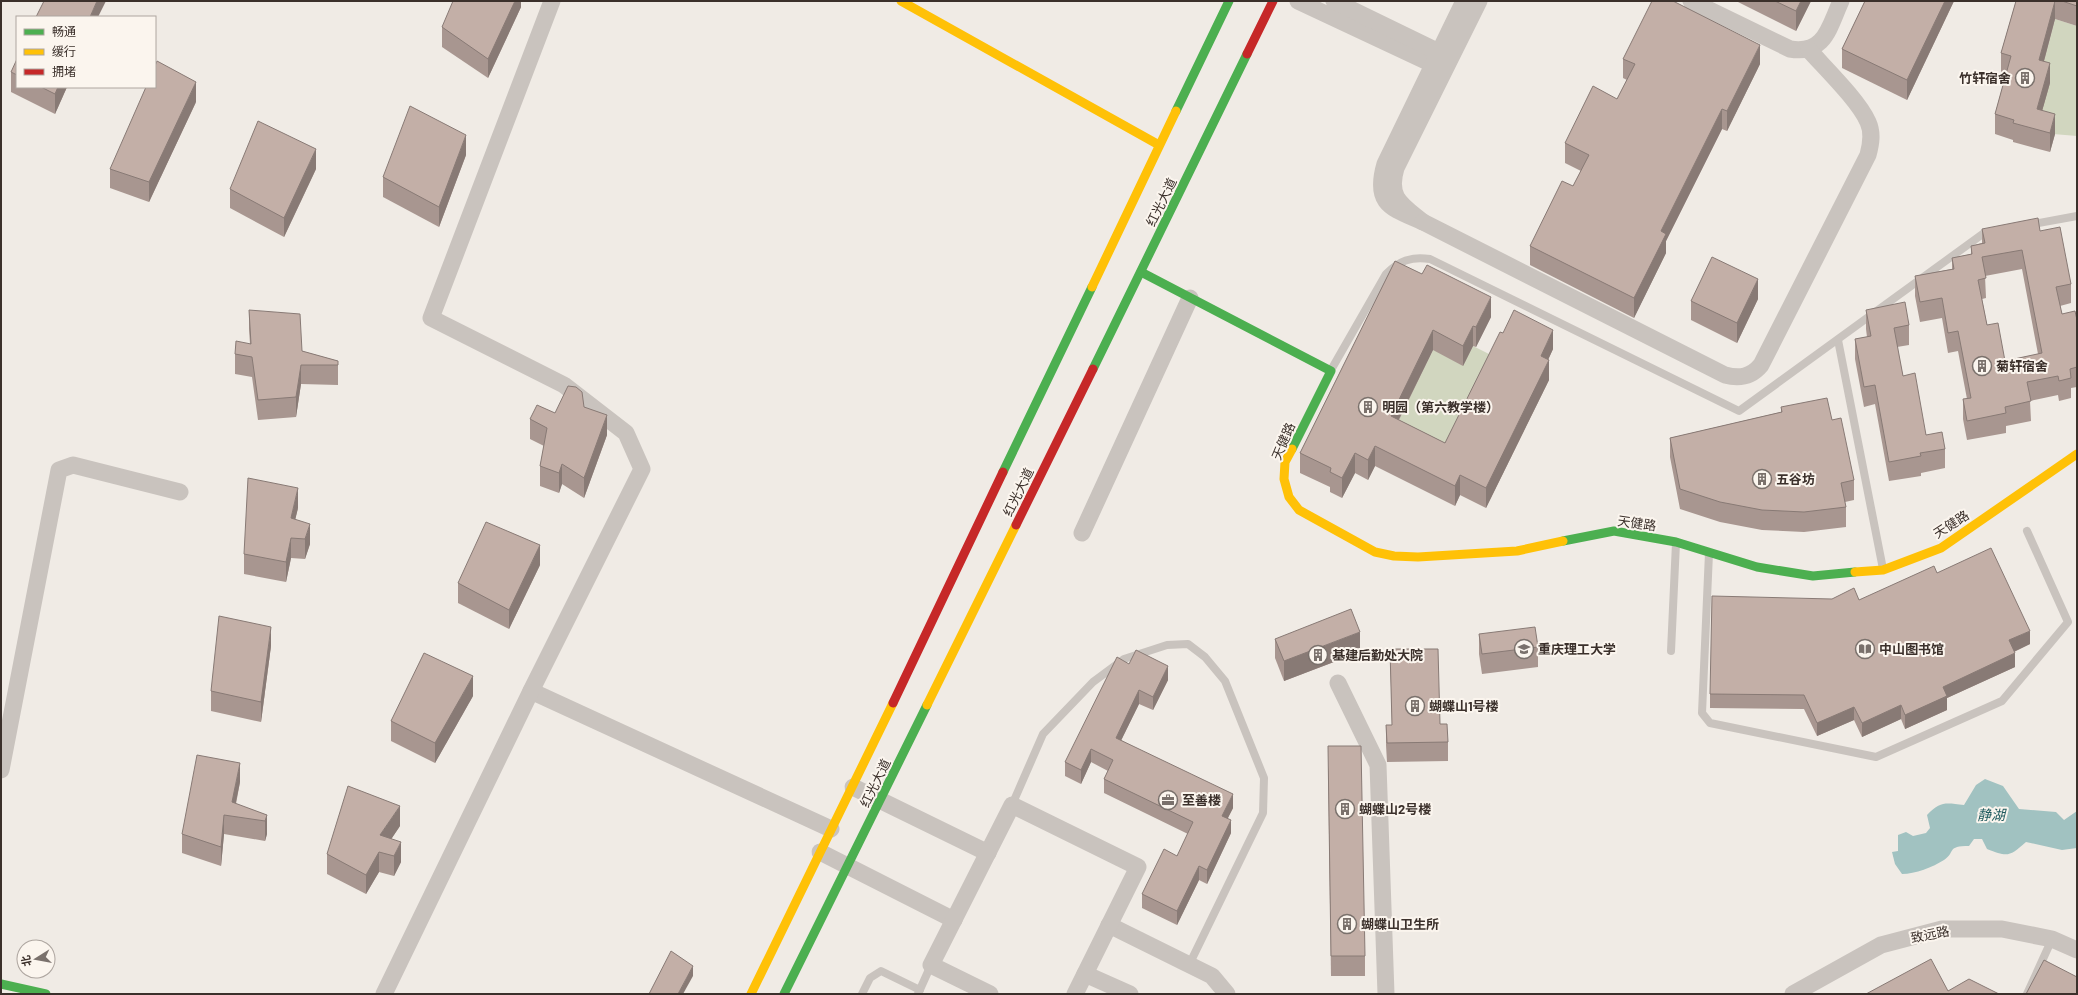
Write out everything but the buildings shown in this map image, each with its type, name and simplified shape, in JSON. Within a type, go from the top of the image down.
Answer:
[{"type":"main road","points":[[901,1],[1159,145]]},
{"type":"main road","name":"红光大道","points":[[751,994],[853,787],[1229,1]]},
{"type":"main road","name":"红光大道","points":[[784,994],[849,866],[1273,1]]},
{"type":"main road","points":[[1141,272],[1331,371]]},
{"type":"main road","name":"天健路","points":[[1331,371],[1285,462],[1284,479],[1289,496],[1299,510],[1375,552],[1394,556],[1418,557],[1517,551],[1614,531],[1676,542],[1757,568],[1812,576],[1883,570],[1942,548],[2077,454]]},
{"type":"main road","points":[[1,984],[46,994]]},
{"type":"street","points":[[384,994],[531,691],[642,469],[626,433],[564,385],[431,318],[552,1]]},
{"type":"street","points":[[1298,1],[1442,61]]},
{"type":"street","points":[[1334,1],[1442,61]]},
{"type":"street","points":[[1442,61],[1464,1]]},
{"type":"street","points":[[1479,1],[1442,61],[1385,164],[1381,184],[1385,200],[1389,206],[1725,375],[1734,377],[1750,375],[1761,365],[1868,155],[1871,144],[1868,122],[1862,110],[1810,50]]},
{"type":"street","points":[[1691,1],[1790,49],[1800,51],[1810,50],[1819,45],[1825,37],[1841,1]]},
{"type":"street","points":[[1082,533],[1190,298]]},
{"type":"street","points":[[1,770],[59,470],[73,466],[180,492]]},
{"type":"street","points":[[1338,683],[1378,765],[1386,994]]},
{"type":"street","points":[[531,691],[831,829]]},
{"type":"street","points":[[853,787],[988,853]]},
{"type":"street","points":[[990,994],[931,965],[1012,805],[1138,867],[1075,994]]},
{"type":"street","points":[[820,852],[954,920]]},
{"type":"street","points":[[1109,926],[1212,976],[1227,994]]},
{"type":"street","name":"致远路","points":[[1793,994],[1881,945],[1942,929],[2002,929],[2052,940],[2077,950]]},
{"type":"street","points":[[1085,974],[1130,994]]},
{"type":"street","points":[[1212,976],[1217,994]]},
{"type":"lane","points":[[2023,226],[2077,216]]},
{"type":"lane","points":[[1331,371],[1386,274],[1394,266],[1405,259],[1417,257],[1430,259],[1739,411],[1984,233],[2000,230]]},
{"type":"lane","points":[[1838,340],[1883,570]]},
{"type":"lane","points":[[1709,553],[1702,713],[1710,723],[1876,757],[2002,701],[2068,622],[2027,531]]},
{"type":"lane","points":[[1671,651],[1676,542]]},
{"type":"lane","points":[[1012,805],[1043,734],[1093,682],[1124,659],[1167,645],[1188,644],[1206,657],[1225,681],[1264,778],[1263,813],[1190,965]]},
{"type":"lane","points":[[2027,994],[2052,940]]},
{"type":"lane","points":[[862,994],[870,978],[881,971],[918,992],[931,965]]},
{"type":"green space","points":[[2055,19],[2077,26],[2077,136],[2053,134],[2037,129],[2039,80]]},
{"type":"green space","points":[[1442,332],[1451,359],[1463,365],[1473,346],[1497,358],[1445,463],[1391,435]]},
{"type":"water","name":"静湖","points":[[1985,779],[2003,786],[2019,809],[2056,812],[2064,820],[2077,811],[2077,848],[2062,850],[2026,842],[2016,851],[2004,854],[1987,849],[1982,839],[1974,839],[1969,846],[1954,848],[1948,857],[1935,865],[1924,870],[1902,874],[1895,864],[1892,852],[1898,851],[1898,835],[1906,832],[1913,836],[1926,833],[1930,828],[1927,815],[1932,810],[1944,804],[1964,805],[1976,785]]},
{"type":"traffic: fast","points":[[1176,111],[1229,1]]},
{"type":"traffic: fast","points":[[1093,369],[1247,54]]},
{"type":"traffic: fast","points":[[1141,272],[1331,371],[1292,449]]},
{"type":"traffic: fast","points":[[1003,472],[1092,287]]},
{"type":"traffic: fast","points":[[1563,541],[1614,531],[1676,542],[1757,567],[1813,576],[1855,572]]},
{"type":"traffic: fast","points":[[784,994],[927,705]]},
{"type":"traffic: fast","points":[[1,984],[46,994]]},
{"type":"traffic: slow","points":[[901,1],[1159,145]]},
{"type":"traffic: slow","points":[[1092,287],[1176,111]]},
{"type":"traffic: slow","points":[[1292,449],[1285,462],[1284,479],[1289,497],[1299,510],[1375,552],[1394,556],[1418,557],[1517,551],[1563,541]]},
{"type":"traffic: slow","points":[[1855,572],[1883,570],[1941,548],[2077,454]]},
{"type":"traffic: slow","points":[[927,705],[1016,525]]},
{"type":"traffic: slow","points":[[751,994],[893,703]]},
{"type":"traffic: jam","points":[[1247,54],[1273,1]]},
{"type":"traffic: jam","points":[[1016,525],[1093,369]]},
{"type":"traffic: jam","points":[[893,703],[1003,472]]},
{"type":"place","name":"竹轩宿舍","points":[[2025,78]]},
{"type":"place","name":"菊轩宿舍","points":[[1982,366]]},
{"type":"place","name":"明园（第六教学楼）","points":[[1368,407]]},
{"type":"place","name":"五谷坊","points":[[1762,479]]},
{"type":"place","name":"重庆理工大学","points":[[1524,649]]},
{"type":"place","name":"中山图书馆","points":[[1865,649]]},
{"type":"place","name":"基建后勤处大院","points":[[1318,655]]},
{"type":"place","name":"蝴蝶山1号楼","points":[[1415,706]]},
{"type":"place","name":"至善楼","points":[[1168,800]]},
{"type":"place","name":"蝴蝶山2号楼","points":[[1345,809]]},
{"type":"place","name":"蝴蝶山卫生所","points":[[1347,924]]}]
